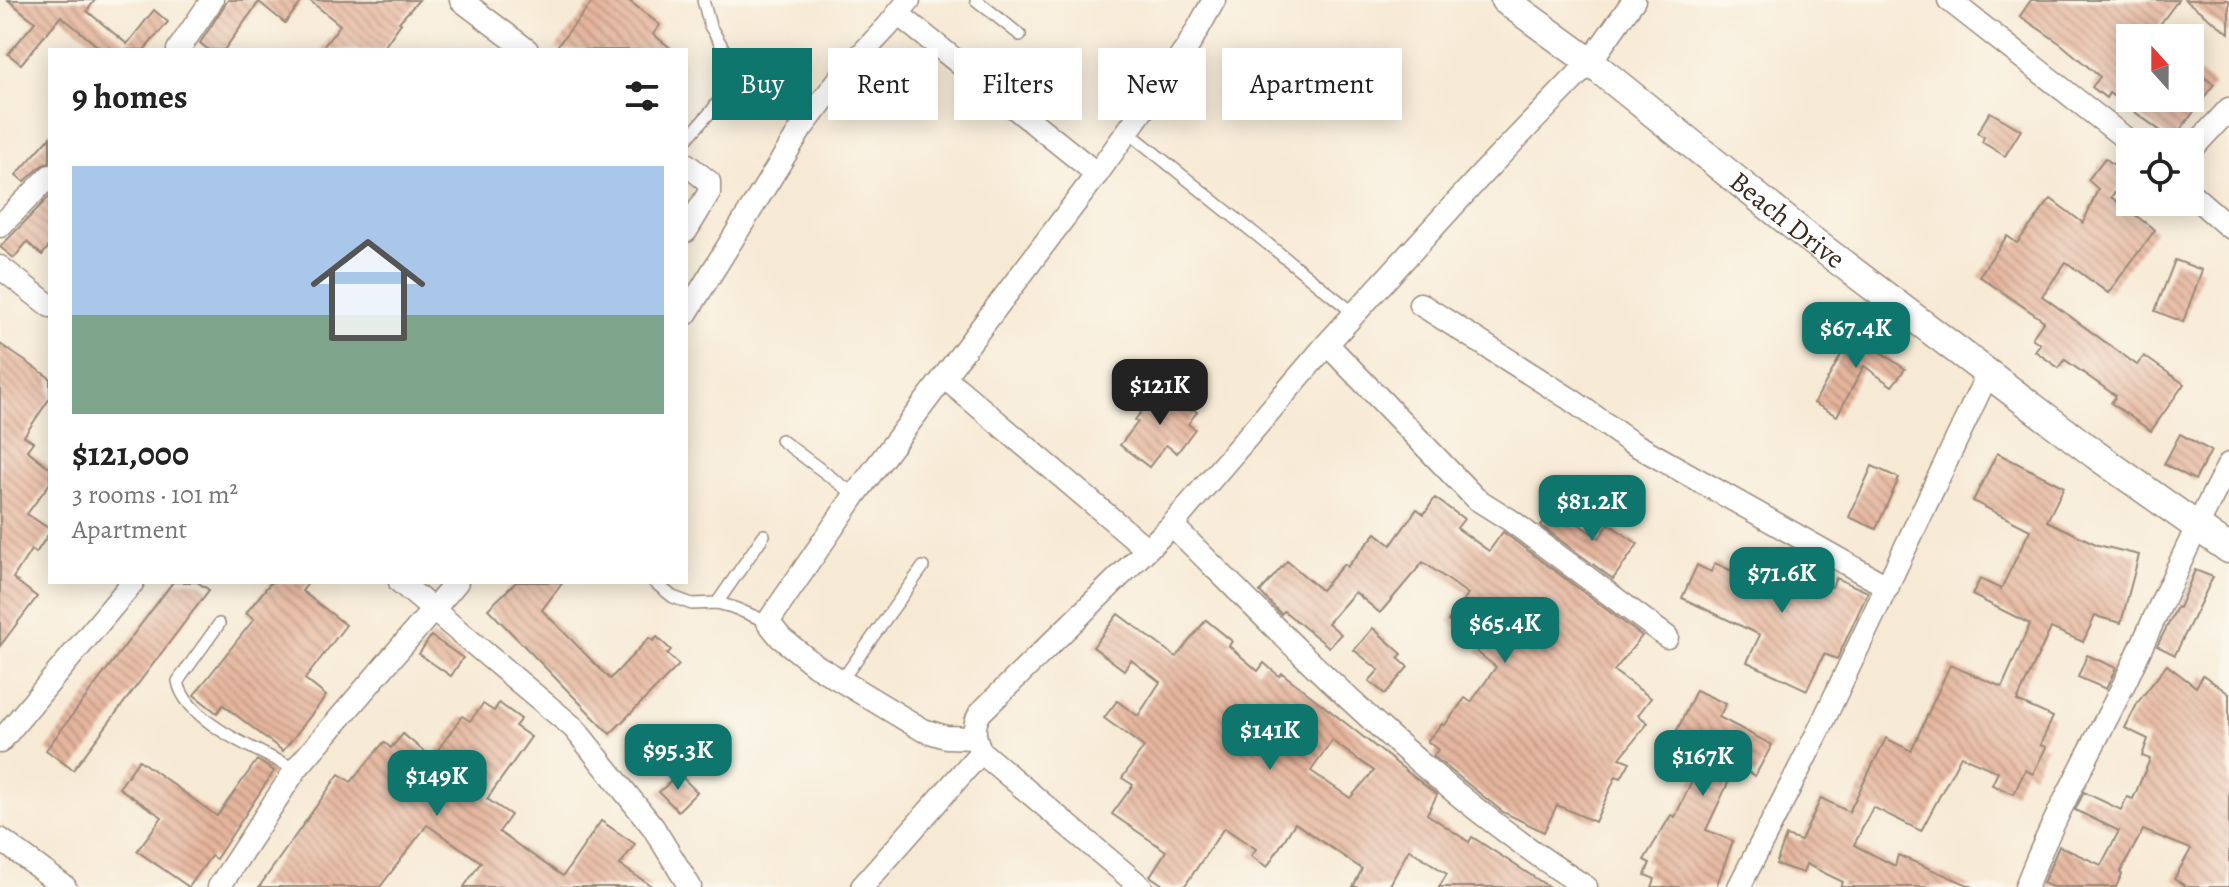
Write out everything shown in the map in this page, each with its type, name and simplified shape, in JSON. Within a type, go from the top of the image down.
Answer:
[{"type":"street","points":[[179,48],[212,0]]},
{"type":"street","points":[[461,0],[524,48]]},
{"type":"street","points":[[1141,887],[978,745],[923,730],[815,665],[781,638],[768,622],[855,495],[1097,174],[1187,48],[1214,0]]},
{"type":"street","name":"Beach Drive","points":[[1505,0],[1590,62],[1806,236],[2229,549]]},
{"type":"street","points":[[862,887],[978,745],[974,723],[980,713],[1172,525],[1327,344],[1483,173],[1590,62],[1634,0]]},
{"type":"street","points":[[1949,0],[2116,131]]},
{"type":"street","points":[[688,311],[801,129],[843,74],[904,7],[1097,174]]},
{"type":"street","points":[[2204,136],[2229,109]]},
{"type":"street","points":[[688,166],[709,182],[709,193],[688,228]]},
{"type":"street","points":[[0,226],[48,178]]},
{"type":"street","points":[[2204,205],[2229,227]]},
{"type":"street","points":[[0,267],[48,304]]},
{"type":"street","points":[[1420,304],[1570,399],[1629,441],[1888,587]]},
{"type":"street","points":[[1327,344],[1475,498],[1510,520],[1667,637]]},
{"type":"street","points":[[1739,887],[1818,732],[1988,373]]},
{"type":"street","points":[[944,377],[1147,549]]},
{"type":"street","points":[[2026,887],[2039,853],[2124,684],[2195,526],[2229,464]]},
{"type":"street","points":[[1172,525],[1304,656],[1444,784],[1484,818],[1586,887]]},
{"type":"street","points":[[0,742],[131,584]]},
{"type":"street","points":[[403,584],[574,728],[653,827],[690,887]]},
{"type":"street","points":[[219,887],[296,769],[455,584]]},
{"type":"street","points":[[0,839],[65,887]]},
{"type":"lane","points":[[688,138],[732,81],[728,56],[710,26],[703,0]]},
{"type":"lane","points":[[976,0],[1020,35]]},
{"type":"lane","points":[[1127,131],[1355,314]]},
{"type":"lane","points":[[781,440],[855,495]]},
{"type":"lane","points":[[717,603],[764,535]]},
{"type":"lane","points":[[841,681],[923,567]]},
{"type":"lane","points":[[657,584],[673,597],[692,604],[717,603],[768,622]]},
{"type":"lane","points":[[219,624],[178,681],[179,692],[187,704],[235,740],[296,769]]},
{"type":"building","points":[[8,0],[95,0],[87,11],[127,44],[154,10],[168,22],[146,48],[100,48],[61,16],[21,64],[8,54],[35,22]]},
{"type":"building","points":[[228,0],[303,0],[285,23],[259,2],[225,48],[206,48],[200,43]]},
{"type":"building","points":[[309,0],[419,0],[399,22],[383,48],[323,48],[340,25]]},
{"type":"building","points":[[594,0],[628,0],[660,25],[653,34],[670,48],[556,48]]},
{"type":"building","points":[[2031,0],[2178,0],[2160,24],[2116,24],[2116,98],[2109,93],[2106,98],[2092,87],[2100,77],[2061,44],[2020,16]]},
{"type":"building","points":[[2185,0],[2229,0],[2229,33]]},
{"type":"building","points":[[2204,77],[2214,84],[2204,98]]},
{"type":"building","points":[[1990,112],[2021,130],[2005,156],[1982,142],[1984,137],[1977,133]]},
{"type":"building","points":[[2135,112],[2194,112],[2182,128],[2157,128]]},
{"type":"building","points":[[48,139],[48,163],[24,182],[16,175]]},
{"type":"building","points":[[2105,158],[2116,167],[2116,191],[2111,197],[2116,201],[2116,216],[2136,216],[2155,230],[2108,293],[2066,262],[2042,296],[2137,365],[2144,356],[2184,384],[2151,431],[2111,403],[2116,396],[2065,360],[2059,368],[2035,351],[2040,344],[2032,338],[2044,321],[1979,276],[2007,236],[2017,243],[2051,199],[2083,223],[2098,189],[2088,180]]},
{"type":"building","points":[[48,198],[48,248],[42,255],[27,242],[14,258],[0,247]]},
{"type":"building","points":[[2175,260],[2202,270],[2183,322],[2155,311]]},
{"type":"building","points":[[1857,327],[1879,340],[1875,348],[1905,369],[1892,386],[1864,366],[1837,416],[1814,403]]},
{"type":"building","points":[[0,344],[48,377],[48,401],[24,436],[33,442],[27,450],[48,466],[48,486],[27,514],[48,528],[48,535],[36,553],[31,550],[13,578],[37,597],[0,646]]},
{"type":"building","points":[[1162,385],[1197,412],[1188,424],[1195,429],[1177,453],[1166,445],[1149,467],[1120,445]]},
{"type":"building","points":[[2180,434],[2211,451],[2195,480],[2164,464]]},
{"type":"building","points":[[1997,453],[2064,487],[2047,521],[2098,545],[2139,555],[2121,623],[2095,616],[2083,642],[2051,628],[2017,701],[2053,717],[2040,745],[2046,747],[2033,774],[2025,770],[2014,794],[1992,785],[1998,772],[1961,756],[1921,831],[1873,807],[1854,845],[1895,866],[1898,855],[1973,887],[1840,887],[1843,882],[1806,864],[1803,873],[1776,864],[1786,836],[1801,841],[1821,798],[1849,812],[1886,738],[1911,751],[1950,665],[2002,687],[2030,624],[1972,595],[1980,579],[2001,589],[2030,530],[1973,501]]},
{"type":"building","points":[[1872,466],[1899,478],[1876,529],[1849,517]]},
{"type":"building","points":[[1435,498],[1464,519],[1457,528],[1489,551],[1503,532],[1642,636],[1614,671],[1651,698],[1638,715],[1648,723],[1620,758],[1630,762],[1621,778],[1616,776],[1595,822],[1557,805],[1544,832],[1503,812],[1433,756],[1438,750],[1427,741],[1442,724],[1444,726],[1465,698],[1471,702],[1496,667],[1477,652],[1482,646],[1448,621],[1468,594],[1423,562],[1380,613],[1355,592],[1328,623],[1341,634],[1329,647],[1284,611],[1281,614],[1260,592],[1287,561],[1321,590],[1344,564],[1347,567],[1376,533],[1391,545],[1417,509],[1424,514]]},
{"type":"building","points":[[1554,507],[1599,538],[1609,524],[1638,544],[1613,579],[1541,526]]},
{"type":"building","points":[[1768,554],[1832,587],[1836,578],[1868,592],[1837,659],[1824,654],[1807,690],[1747,662],[1760,635],[1682,598],[1697,565],[1711,572],[1715,563],[1756,582]]},
{"type":"building","points":[[2195,570],[2213,577],[2175,655],[2157,646],[2179,608]]},
{"type":"building","points":[[171,584],[200,584],[209,590],[73,770],[46,750]]},
{"type":"building","points":[[269,584],[307,584],[302,591],[346,625],[305,679],[326,696],[283,751],[223,705],[217,713],[194,695],[254,619],[246,613]]},
{"type":"building","points":[[514,584],[562,584],[542,610],[610,679],[649,638],[653,641],[657,637],[671,650],[667,654],[679,665],[610,734],[488,609]]},
{"type":"building","points":[[1118,614],[1176,657],[1206,620],[1232,641],[1229,646],[1258,671],[1264,663],[1279,676],[1282,673],[1437,795],[1427,814],[1469,842],[1472,837],[1549,887],[1439,887],[1447,874],[1409,849],[1389,887],[1353,887],[1362,869],[1295,823],[1267,867],[1251,856],[1256,849],[1224,828],[1184,887],[1166,887],[1150,876],[1166,851],[1112,814],[1133,785],[1122,778],[1144,747],[1104,718],[1117,701],[1138,716],[1160,682],[1131,660],[1124,670],[1093,647]],"holes":[[[1332,741],[1374,771],[1350,798],[1311,771]]]},
{"type":"building","points":[[1373,628],[1402,654],[1398,658],[1408,667],[1385,694],[1369,681],[1379,670],[1354,650]]},
{"type":"building","points":[[431,636],[463,658],[451,676],[419,654]]},
{"type":"building","points":[[2087,655],[2116,668],[2106,689],[2078,677]]},
{"type":"building","points":[[2167,665],[2196,687],[2203,675],[2229,694],[2229,887],[2187,887],[2174,879],[2191,849],[2143,830],[2116,887],[2052,887],[2043,883],[2059,846],[2101,865],[2119,831],[2075,810],[2084,792],[2121,810],[2127,797],[2133,799],[2150,759],[2142,756],[2148,739],[2125,728],[2138,702]]},
{"type":"building","points":[[1696,690],[1726,704],[1719,717],[1772,745],[1755,776],[1736,766],[1706,830],[1733,841],[1716,887],[1652,887],[1655,879],[1645,875],[1650,863],[1644,860],[1671,815],[1675,817],[1704,755],[1672,741]]},
{"type":"building","points":[[499,703],[521,719],[515,726],[531,737],[487,799],[511,815],[499,832],[563,876],[601,821],[635,844],[620,865],[653,887],[464,887],[481,862],[427,825],[380,887],[259,887],[339,774],[351,782],[384,742],[391,748],[403,734],[432,758],[462,716],[470,721],[483,704],[494,711]]},
{"type":"building","points":[[139,760],[217,816],[257,760],[274,771],[216,859],[211,856],[189,887],[137,851],[162,817],[119,788]]},
{"type":"building","points":[[679,774],[697,792],[678,811],[659,792]]}]
